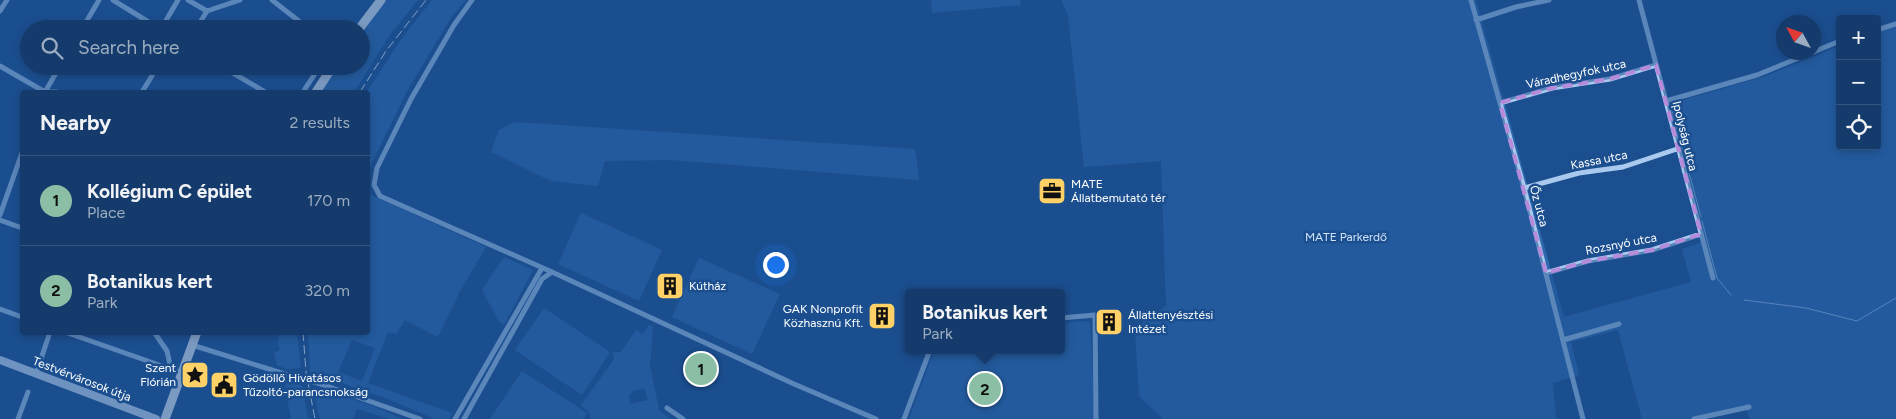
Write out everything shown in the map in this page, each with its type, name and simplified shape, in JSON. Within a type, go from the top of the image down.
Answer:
[{"type":"main road","points":[[366,20],[381,0]]},
{"type":"main road","points":[[317,90],[327,75]]},
{"type":"main road","points":[[165,419],[197,335]]},
{"type":"street","points":[[0,11],[7,0]]},
{"type":"street","points":[[87,20],[99,0]]},
{"type":"street","points":[[113,0],[146,20]]},
{"type":"street","points":[[166,20],[178,0]]},
{"type":"street","points":[[188,0],[206,11]]},
{"type":"street","points":[[201,20],[206,11],[240,0]]},
{"type":"street","points":[[272,0],[298,20]]},
{"type":"street","points":[[472,0],[454,25],[411,99],[377,168],[374,185],[376,191],[386,200],[552,272],[769,373],[876,419]]},
{"type":"street","name":"Őz utca","points":[[1471,0],[1524,188],[1583,419]]},
{"type":"street","points":[[1476,20],[1516,7],[1549,0]]},
{"type":"street","name":"Ipolyság utca","points":[[1639,0],[1677,149],[1713,278]]},
{"type":"street","points":[[1881,29],[1896,24]]},
{"type":"street","points":[[1666,102],[1757,75],[1836,43]]},
{"type":"street","name":"Váradhegyfok utca","points":[[1500,102],[1552,88],[1610,79],[1656,65]]},
{"type":"street","points":[[0,66],[42,90]]},
{"type":"street","points":[[46,90],[55,75]]},
{"type":"street","points":[[143,90],[152,75]]},
{"type":"street","points":[[236,75],[262,90]]},
{"type":"street","points":[[304,90],[314,75]]},
{"type":"street","name":"Kassa utca","points":[[1524,188],[1580,173],[1623,167],[1677,149]]},
{"type":"street","points":[[0,215],[20,159]]},
{"type":"street","points":[[0,220],[20,227]]},
{"type":"street","name":"Rozsnyó utca","points":[[1546,273],[1588,261],[1652,250],[1701,234]]},
{"type":"street","points":[[459,411],[465,417],[542,268]]},
{"type":"street","points":[[455,419],[542,279],[552,272]]},
{"type":"street","points":[[0,309],[20,316]]},
{"type":"street","points":[[1065,318],[1095,315],[1096,419]]},
{"type":"street","points":[[1563,340],[1619,324]]},
{"type":"street","points":[[36,374],[49,335]]},
{"type":"street","points":[[74,335],[182,373]]},
{"type":"street","points":[[156,335],[167,350],[171,369]]},
{"type":"street","points":[[192,345],[321,384],[420,419]]},
{"type":"street","points":[[904,419],[928,354]]},
{"type":"street","name":"Testvérvárosok útja","points":[[0,360],[156,419]]},
{"type":"street","points":[[18,419],[28,392]]},
{"type":"street","points":[[1694,419],[1749,407]]},
{"type":"street","points":[[667,408],[683,419]]},
{"type":"highlighted area","points":[[1656,65],[1701,234],[1652,250],[1588,261],[1546,273],[1500,103],[1552,88],[1610,79]]},
{"type":"green space","points":[[383,0],[418,0],[389,36],[370,66],[370,20],[368,20]]},
{"type":"green space","points":[[432,0],[466,0],[452,16],[407,91],[370,167],[370,90],[368,90],[400,41]]},
{"type":"green space","points":[[931,0],[1020,0],[1021,5],[932,13]]},
{"type":"green space","name":"MATE Parkerdő","points":[[1061,0],[1476,0],[1564,317],[1691,282],[1682,249],[1705,241],[1683,167],[1670,107],[1673,103],[1763,77],[1805,60],[1821,60],[1821,54],[1836,48],[1836,150],[1881,150],[1881,31],[1896,27],[1896,419],[1750,419],[1746,410],[1704,419],[1642,419],[1618,330],[1571,342],[1579,375],[1553,383],[1556,419],[1163,419],[1139,396],[1135,328],[1166,306],[1161,161],[1084,167],[1068,15]]},
{"type":"green space","points":[[330,75],[365,75],[355,90],[319,90]]},
{"type":"green space","points":[[515,122],[915,149],[919,180],[671,160],[605,161],[598,186],[551,181],[491,152],[499,130]]},
{"type":"green space","points":[[370,194],[486,247],[459,293],[438,337],[405,320],[396,334],[388,332],[368,383],[452,413],[449,419],[435,419],[385,398],[310,372],[308,335],[370,335]],"holes":[[[352,340],[375,348],[362,381],[338,372]]]},
{"type":"green space","points":[[581,213],[662,250],[639,301],[558,264]]},
{"type":"green space","points":[[504,257],[533,270],[504,325],[498,320],[482,290]]},
{"type":"green space","points":[[699,258],[780,294],[752,354],[672,317]]},
{"type":"green space","points":[[544,308],[610,352],[582,395],[515,350]]},
{"type":"green space","points":[[1090,321],[1095,419],[909,419],[933,354],[1065,354],[1065,323]]},
{"type":"green space","points":[[649,325],[653,327],[650,366],[659,410],[670,419],[590,419],[590,414],[581,405],[614,359],[613,352],[621,352],[636,330],[643,334]],"holes":[[[644,388],[648,400],[630,404],[629,394]]]},
{"type":"green space","points":[[279,335],[297,335],[301,368],[286,369],[277,365],[274,353],[280,350]]},
{"type":"green space","points":[[522,371],[587,413],[584,419],[490,419]]},
{"type":"green space","points":[[288,380],[302,386],[308,419],[291,419],[285,385]]},
{"type":"green space","points":[[321,389],[373,406],[403,419],[390,419],[357,409],[353,419],[320,419],[314,393]]},
{"type":"waterway","points":[[1672,110],[1686,162]]},
{"type":"waterway","points":[[1688,169],[1701,217]]},
{"type":"waterway","points":[[1702,221],[1717,278],[1731,295]]},
{"type":"waterway","points":[[1744,300],[1806,308],[1857,321],[1896,298]]},
{"type":"railway","points":[[361,90],[386,51],[426,0]]},
{"type":"railway","points":[[303,335],[306,372],[315,419]]},
{"type":"place","name":"MATE Állatbemutató tér","points":[[1052,191]]},
{"type":"place","name":"Kútház","points":[[670,286]]},
{"type":"place","name":"GAK Nonprofit Közhasznú Kft.","points":[[882,316]]},
{"type":"place","name":"Állattenyésztési Intézet","points":[[1109,322]]},
{"type":"place","name":"Kollégium C épület","points":[[701,369]]},
{"type":"place","name":"Szent Flórián","points":[[195,375]]},
{"type":"place","name":"Gödöllő Hivatásos Tűzoltó-parancsnokság","points":[[224,385]]},
{"type":"place","name":"Botanikus kert","points":[[985,389]]}]
